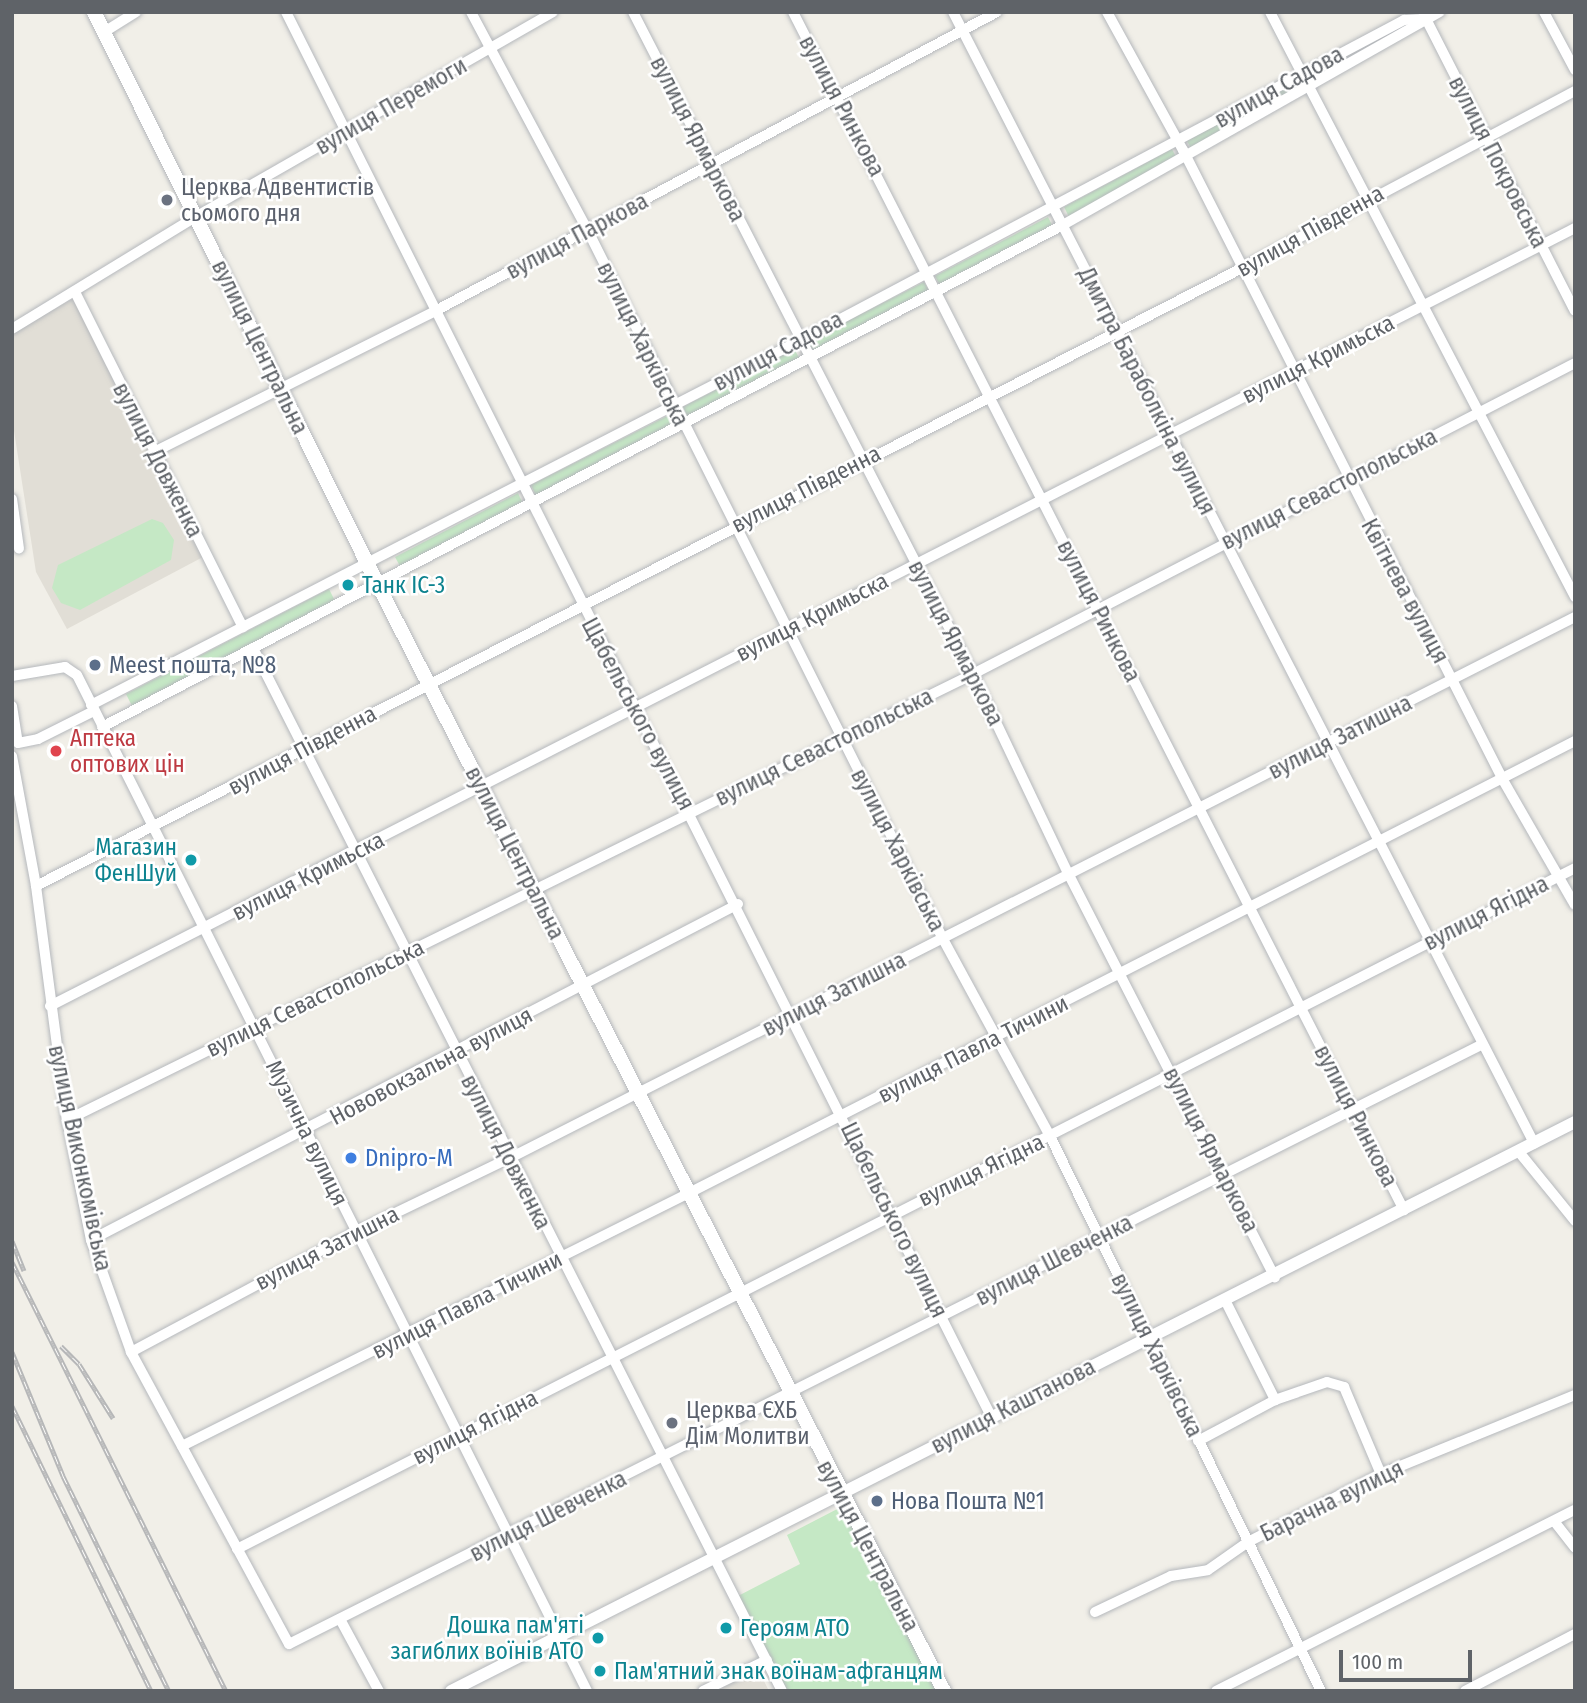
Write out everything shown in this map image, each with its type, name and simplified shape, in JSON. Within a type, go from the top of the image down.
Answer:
[{"type":"main road","name":"вулиця Центральна","points":[[94,12],[378,585],[841,1496],[944,1691]]},
{"type":"street","points":[[104,32],[136,12]]},
{"type":"street","name":"Щабельського вулиця","points":[[286,12],[524,482],[582,606],[738,904],[991,1416]]},
{"type":"street","name":"вулиця Харківська","points":[[471,12],[588,231],[682,426],[789,629],[943,939],[1050,1136],[1321,1691]]},
{"type":"street","name":"вулиця Перемоги","points":[[12,329],[197,216],[553,12]]},
{"type":"street","name":"вулиця Ярмаркова","points":[[633,12],[973,674],[1069,875],[1173,1073],[1275,1277]]},
{"type":"street","name":"вулиця Ринкова","points":[[793,12],[939,291],[1096,609],[1404,1210]]},
{"type":"street","name":"Дмитра Бараболкіна вулиця","points":[[953,12],[1329,742],[1428,943],[1534,1143]]},
{"type":"street","name":"вулиця Паркова","points":[[154,452],[278,387],[437,310],[997,12]]},
{"type":"street","name":"Квітнева вулиця","points":[[1107,12],[1179,142],[1348,481],[1503,780],[1575,905]]},
{"type":"street","points":[[1270,12],[1575,597]]},
{"type":"street","name":"вулиця Садова","points":[[15,747],[38,739],[243,627],[801,340],[1179,142],[1404,20],[1440,12]]},
{"type":"street","points":[[1544,12],[1575,69]]},
{"type":"street","name":"вулиця Садова","points":[[102,727],[1063,225],[1308,88],[1424,16]]},
{"type":"street","name":"вулиця Покровська","points":[[1424,16],[1575,311]]},
{"type":"street","name":"вулиця Південна","points":[[36,886],[304,750],[735,525],[1242,268],[1484,135],[1575,91]]},
{"type":"street","name":"вулиця Кримьска","points":[[50,1006],[206,929],[1575,228]]},
{"type":"street","name":"вулиця Довженка","points":[[75,292],[243,627]]},
{"type":"street","name":"вулиця Севастопольська","points":[[67,1120],[973,674],[1225,541],[1348,481],[1575,363]]},
{"type":"street","points":[[12,499],[19,549]]},
{"type":"street","name":"вулиця Затишна","points":[[131,1352],[356,1232],[510,1158],[1575,617]]},
{"type":"street","name":"вулиця Довженка","points":[[253,648],[560,1258],[782,1691]]},
{"type":"street","name":"Музична вулиця","points":[[12,676],[65,667],[73,670],[308,1131],[587,1691]]},
{"type":"street","points":[[12,706],[15,747]]},
{"type":"street","name":"вулиця Павла Тичини","points":[[182,1446],[689,1193],[1378,844],[1575,741]]},
{"type":"street","name":"вулиця Виконкомівська","points":[[12,756],[36,886],[67,1120],[91,1240],[131,1352],[289,1644]]},
{"type":"street","name":"вулиця Ягідна","points":[[237,1549],[892,1214],[1301,1010],[1575,868]]},
{"type":"street","name":"Нововокзальна вулиця","points":[[91,1240],[308,1131],[738,904]]},
{"type":"street","name":"вулиця Шевченка","points":[[289,1644],[511,1536],[789,1392],[1481,1045]]},
{"type":"street","name":"вулиця Каштанова","points":[[451,1691],[841,1496],[991,1416],[1226,1302],[1575,1122]]},
{"type":"street","points":[[1519,1152],[1575,1221]]},
{"type":"street","points":[[1226,1302],[1275,1400]]},
{"type":"street","points":[[1198,1441],[1275,1400],[1327,1382],[1344,1387],[1381,1474]]},
{"type":"street","name":"Барачна вулиця","points":[[1095,1612],[1171,1576],[1208,1570],[1248,1542],[1381,1474],[1575,1395]]},
{"type":"street","points":[[1216,1691],[1302,1651],[1575,1510]]},
{"type":"street","points":[[1554,1521],[1575,1548]]},
{"type":"street","points":[[340,1619],[379,1691]]},
{"type":"street","points":[[1465,1691],[1575,1634]]},
{"type":"street","points":[[703,1691],[767,1660]]},
{"type":"shaded area","points":[[74,298],[203,557],[67,629],[36,572],[12,418],[12,333]]},
{"type":"shaded area","points":[[758,1669],[769,1691],[716,1691]]},
{"type":"green space","points":[[1298,80],[1303,89],[1192,150],[1187,141]]},
{"type":"green space","points":[[1172,149],[1177,159],[1069,217],[1064,207]]},
{"type":"green space","points":[[1048,217],[1053,227],[940,286],[935,276]]},
{"type":"green space","points":[[924,282],[929,291],[813,351],[808,341]]},
{"type":"green space","points":[[794,349],[800,359],[686,419],[681,408]]},
{"type":"green space","points":[[669,415],[674,426],[536,496],[531,485]]},
{"type":"green space","points":[[518,493],[523,504],[401,568],[395,557]]},
{"type":"green space","points":[[152,519],[163,523],[174,540],[171,560],[80,610],[61,603],[52,588],[58,565]]},
{"type":"green space","points":[[329,589],[336,603],[132,706],[126,694]]},
{"type":"green space","points":[[843,1506],[939,1691],[786,1691],[738,1596],[800,1564],[787,1535]]},
{"type":"railway","points":[[12,1241],[24,1271]]},
{"type":"railway","points":[[12,1262],[226,1691]]},
{"type":"railway","points":[[61,1346],[79,1364],[113,1418]]},
{"type":"railway","points":[[12,1352],[63,1476],[169,1691]]},
{"type":"railway","points":[[12,1406],[151,1691]]},
{"type":"place","name":"Церква Адвентистів сьомого дня","points":[[167,200]]},
{"type":"place","name":"Танк ІС-3","points":[[348,585]]},
{"type":"place","name":"Meest пошта, №8","points":[[95,665]]},
{"type":"place","name":"Аптека оптових цін","points":[[56,751]]},
{"type":"place","name":"Магазин ФенШуй","points":[[191,860]]},
{"type":"place","name":"Dnipro-M","points":[[351,1158]]},
{"type":"place","name":"Церква ЄХБ Дім Молитви","points":[[672,1423]]},
{"type":"place","name":"Нова Пошта №1","points":[[877,1501]]},
{"type":"place","name":"Героям АТО","points":[[726,1628]]},
{"type":"place","name":"Дошка пам'яті загиблих воїнів АТО","points":[[598,1638]]},
{"type":"place","name":"Пам'ятний знак воїнам-афганцям","points":[[600,1671]]}]
